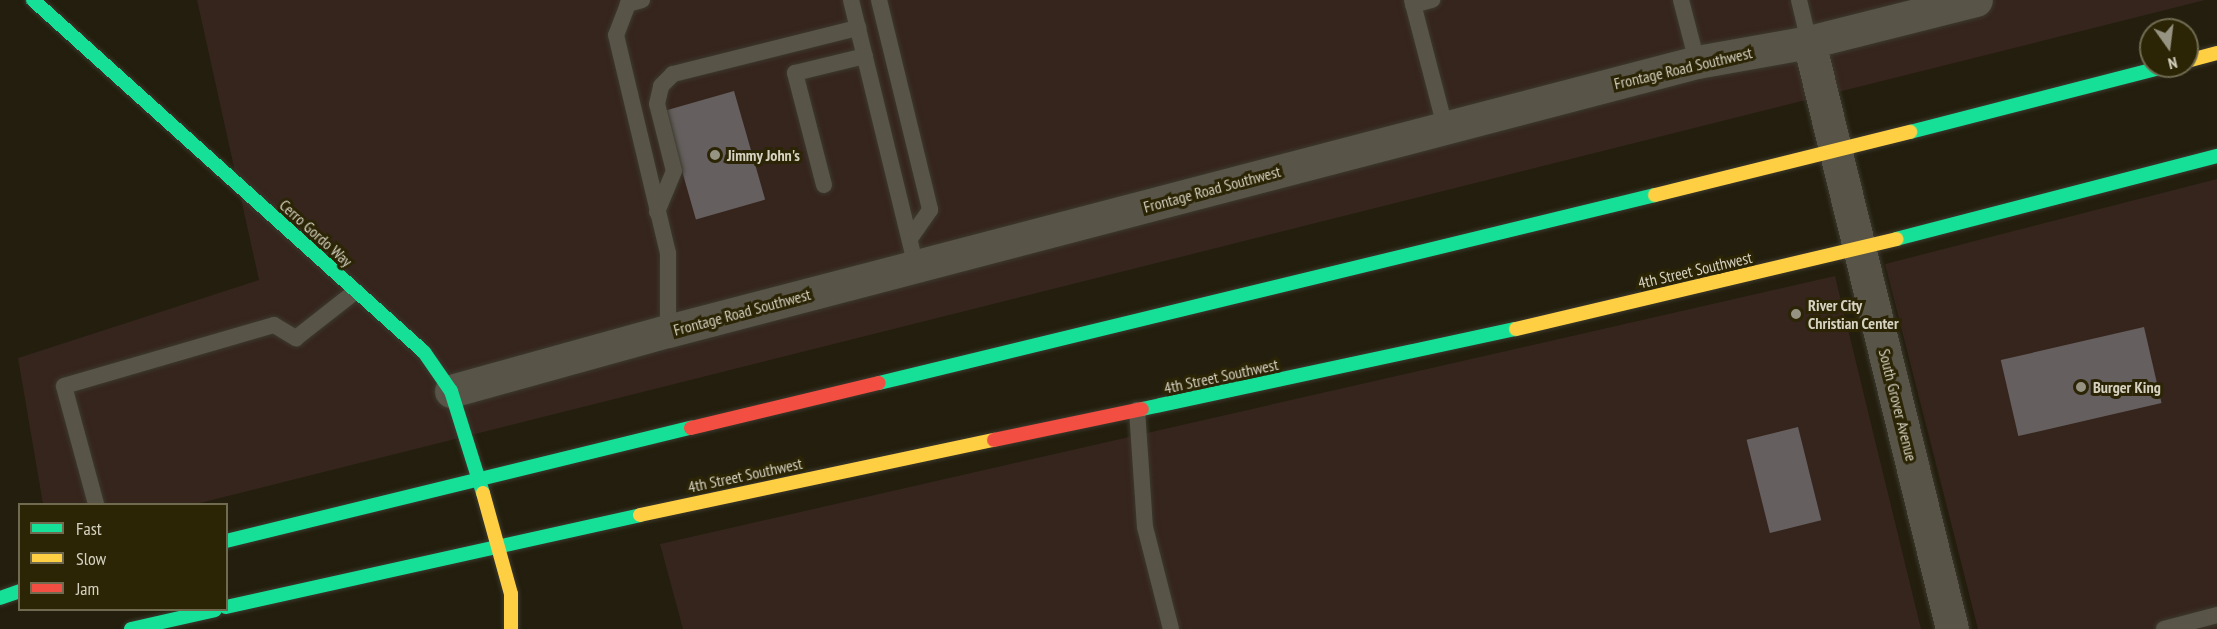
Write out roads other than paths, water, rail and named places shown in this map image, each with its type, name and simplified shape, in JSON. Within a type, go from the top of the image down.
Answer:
[{"type":"main road","name":"Cerro Gordo Way","points":[[33,0],[424,352],[451,391],[479,480],[495,545],[512,594],[511,629]]},
{"type":"main road","points":[[2199,58],[2217,53]]},
{"type":"main road","points":[[228,541],[1839,150],[2139,73]]},
{"type":"main road","name":"4th Street Southwest","points":[[228,607],[495,545],[1467,341],[1860,248],[2217,156]]},
{"type":"main road","points":[[0,598],[18,592]]},
{"type":"main road","points":[[131,629],[207,611]]},
{"type":"street","name":"Frontage Road Southwest","points":[[451,391],[668,331],[913,253],[1445,128],[1697,62],[1809,42],[1914,7],[1977,0]]},
{"type":"street","name":"South Grover Avenue","points":[[1809,42],[1839,150],[1860,248],[1952,629]]},
{"type":"lane","points":[[851,0],[913,253]]},
{"type":"lane","points":[[879,0],[930,210],[913,253]]},
{"type":"lane","points":[[1432,0],[1413,2],[1445,128]]},
{"type":"lane","points":[[1681,0],[1697,62]]},
{"type":"lane","points":[[1799,0],[1809,42]]},
{"type":"lane","points":[[635,2],[616,35],[668,253],[668,331]]},
{"type":"lane","points":[[657,212],[674,171],[657,104],[661,86],[673,74],[858,28]]},
{"type":"lane","points":[[824,185],[795,74],[865,56]]},
{"type":"lane","points":[[96,503],[64,386],[274,325],[296,338],[356,291]]},
{"type":"lane","points":[[1137,410],[1145,527],[1171,629]]},
{"type":"lane","points":[[2164,629],[2217,615]]},
{"type":"place","name":"Jimmy John's","points":[[715,155]]},
{"type":"place","name":"River City Christian Center","points":[[1796,314]]},
{"type":"place","name":"Burger King","points":[[2081,387]]}]
